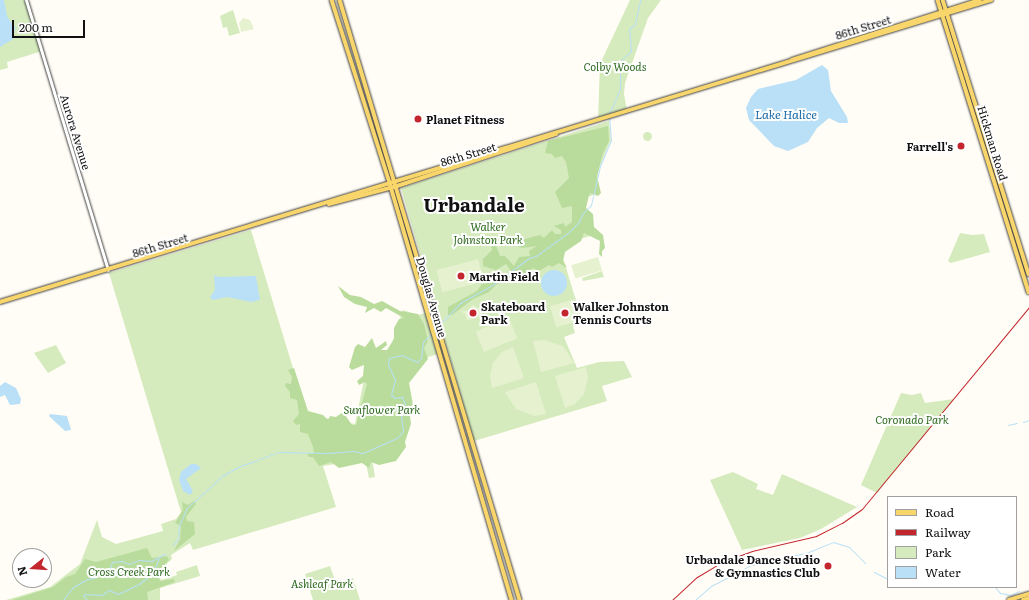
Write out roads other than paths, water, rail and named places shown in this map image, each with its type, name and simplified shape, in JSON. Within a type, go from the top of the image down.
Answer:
[{"type":"main road","name":"Douglas Avenue","points":[[332,0],[390,182],[512,600]]},
{"type":"main road","name":"Douglas Avenue","points":[[340,0],[396,181],[520,600]]},
{"type":"main road","name":"Hickman Road","points":[[938,0],[1029,292]]},
{"type":"main road","name":"Hickman Road","points":[[943,0],[1029,274]]},
{"type":"main road","points":[[947,13],[980,0]]},
{"type":"main road","points":[[947,13],[991,0]]},
{"type":"main road","name":"86th Street","points":[[791,61],[797,56],[942,12],[947,13]]},
{"type":"main road","name":"86th Street","points":[[324,204],[342,202],[391,188],[606,117],[943,16],[947,13]]},
{"type":"main road","points":[[364,101],[370,114],[376,115]]},
{"type":"main road","name":"86th Street","points":[[0,302],[324,204],[390,182],[569,129]]},
{"type":"main road","points":[[1009,600],[1029,594]]},
{"type":"main road","points":[[1023,600],[1029,598]]},
{"type":"street","name":"Aurora Avenue","points":[[26,0],[108,270]]},
{"type":"water","points":[[0,0],[4,0],[7,16],[14,27],[18,27],[15,28],[13,39],[0,47]]},
{"type":"water","name":"Lake Halice","points":[[822,65],[828,70],[831,91],[847,117],[848,123],[839,123],[829,118],[817,128],[808,142],[788,151],[774,146],[749,120],[746,108],[751,97],[758,89],[796,80]]},
{"type":"water","points":[[554,270],[563,274],[567,283],[563,292],[554,296],[545,292],[541,283],[545,274]]},
{"type":"water","points":[[214,275],[219,277],[256,276],[260,300],[251,302],[227,297],[213,300],[210,297],[215,290]]},
{"type":"water","points":[[5,382],[16,388],[21,399],[20,404],[10,405],[5,395],[0,397],[0,386]]},
{"type":"water","points":[[50,414],[67,416],[71,430],[65,431],[49,416]]},
{"type":"water","points":[[191,464],[196,464],[201,468],[186,479],[193,491],[190,495],[183,491],[179,480],[181,472]]},
{"type":"waterway","points":[[609,114],[620,89],[620,61],[631,51],[629,29],[635,24],[640,0]]},
{"type":"waterway","points":[[441,323],[460,303],[494,284],[529,258],[536,256],[569,232],[579,222],[582,214],[591,205],[600,166],[611,140],[609,117]]},
{"type":"waterway","points":[[173,545],[178,539],[179,525],[187,508],[222,476],[238,467],[279,452],[328,453],[352,451],[363,453],[397,438],[403,431],[401,417],[405,404],[402,397],[395,398],[391,395],[395,380],[388,364],[389,358],[402,355],[417,362],[421,358],[423,342],[431,334]]},
{"type":"waterway","points":[[1023,422],[1029,420]]},
{"type":"waterway","points":[[1008,425],[1017,423]]},
{"type":"waterway","points":[[695,600],[711,586],[751,565],[767,564],[777,559],[806,553],[833,542],[849,547],[865,563]]},
{"type":"waterway","points":[[63,600],[72,588],[87,579],[94,578],[99,573],[107,576],[112,562],[122,561],[129,564],[139,560],[151,561],[165,554]]},
{"type":"waterway","points":[[87,600],[83,595],[102,595],[109,590],[118,594],[139,584],[152,574],[159,558]]},
{"type":"waterway","points":[[874,572],[887,578]]},
{"type":"waterway","points":[[996,588],[1000,593],[1011,595],[1019,591]]},
{"type":"railway","points":[[672,600],[697,577],[722,562],[752,551],[816,536],[842,523],[862,509],[1029,307]]},
{"type":"place","name":"Planet Fitness","points":[[418,119]]},
{"type":"place","name":"Farrell's","points":[[961,146]]},
{"type":"place","name":"Martin Field","points":[[461,276]]},
{"type":"place","name":"Skateboard Park","points":[[473,313]]},
{"type":"place","name":"Walker Johnston Tennis Courts","points":[[565,313]]},
{"type":"place","name":"Urbandale Dance Studio & Gymnastics Club","points":[[828,566]]},
{"type":"district","name":"Urbandale","points":[[474,205]]},
{"type":"park label","name":"Colby Woods","points":[[615,66]]},
{"type":"park label","name":"Walker Johnston Park","points":[[488,233]]},
{"type":"park label","name":"Sunflower Park","points":[[382,409]]},
{"type":"park label","name":"Coronado Park","points":[[912,419]]},
{"type":"park label","name":"Cross Creek Park","points":[[129,571]]},
{"type":"park label","name":"Ashleaf Park","points":[[322,583]]}]
